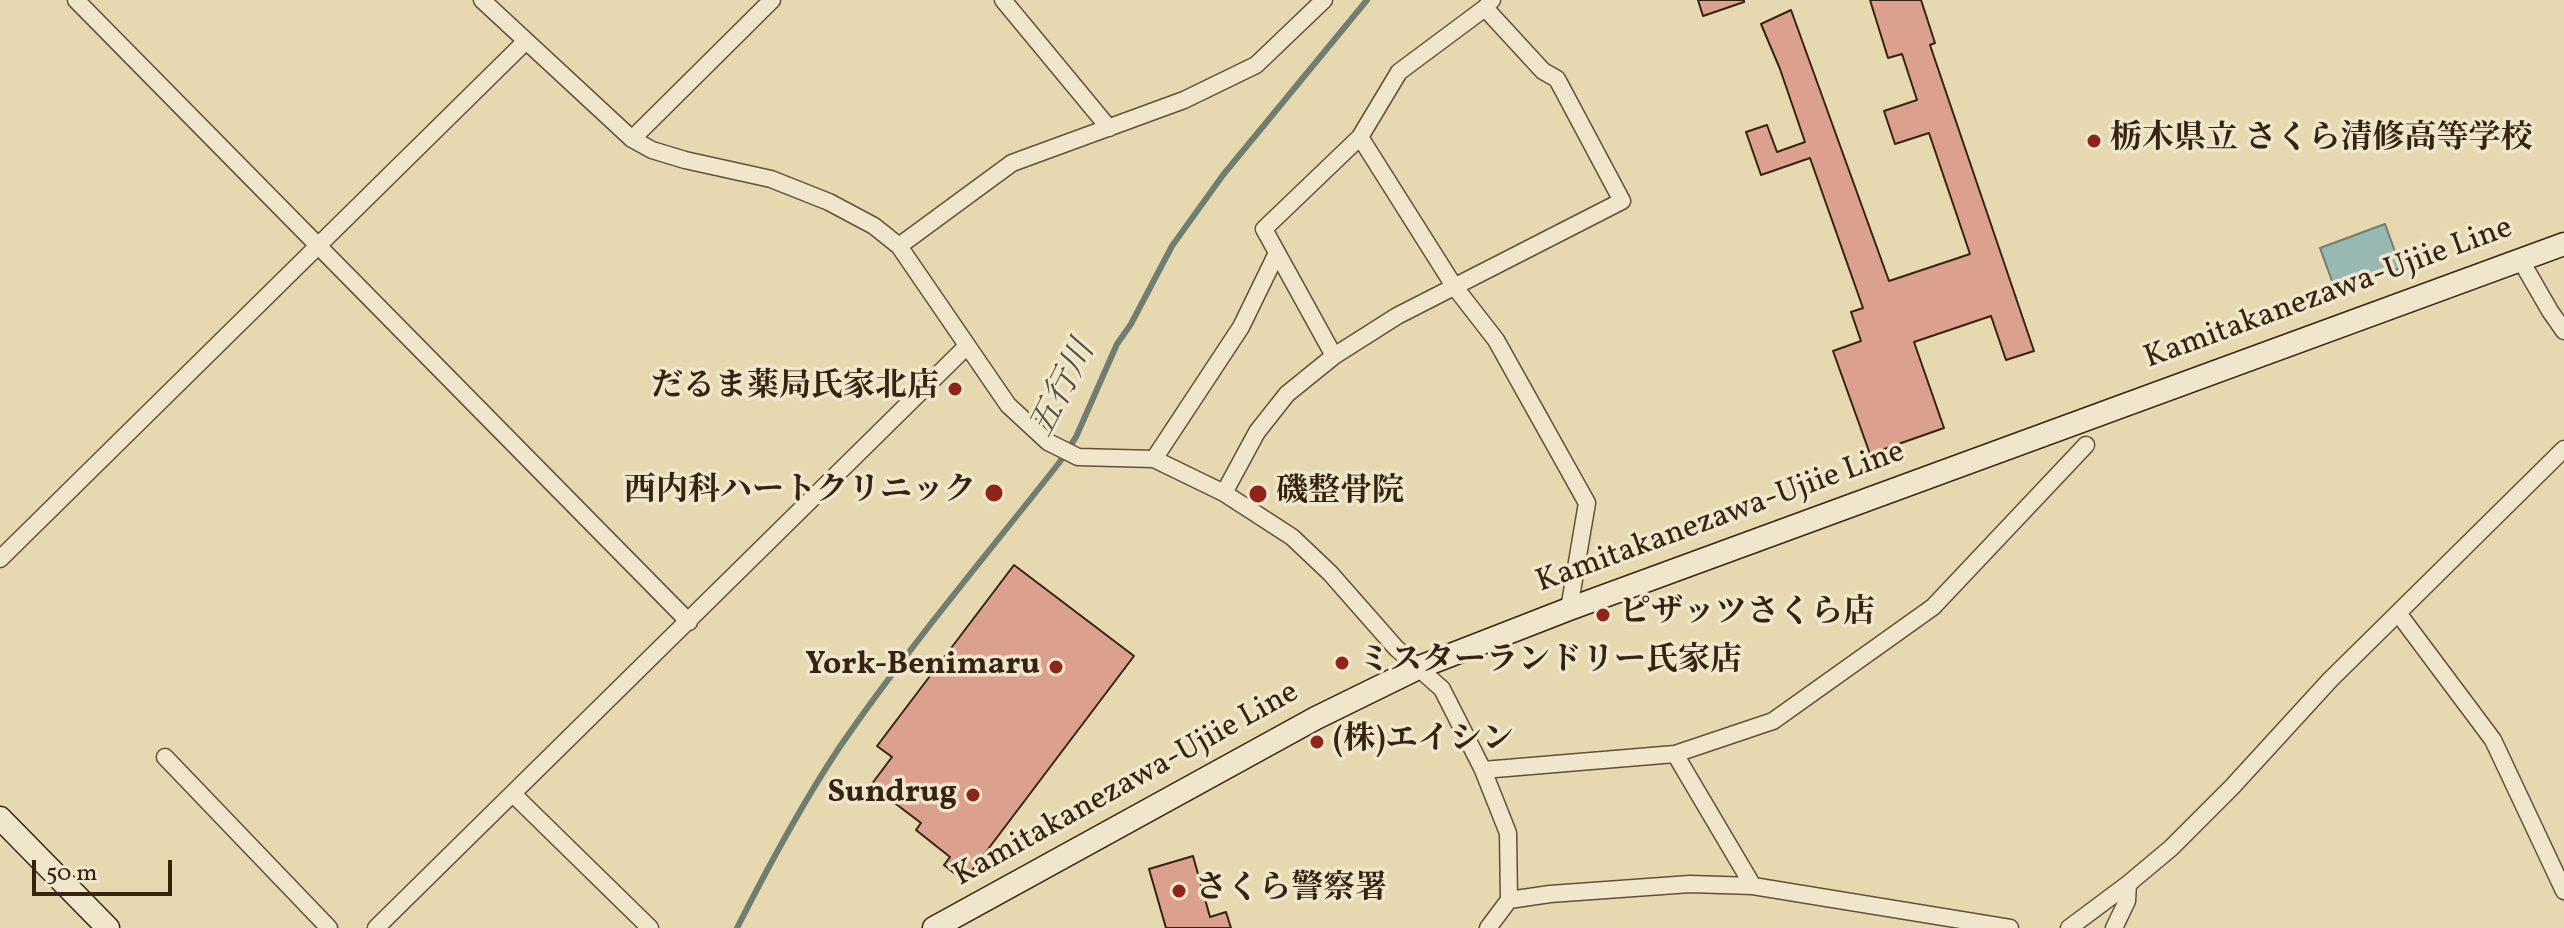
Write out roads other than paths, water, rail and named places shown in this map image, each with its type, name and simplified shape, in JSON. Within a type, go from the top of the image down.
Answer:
[{"type":"main road","name":"Kamitakanezawa-Ujiie Line","points":[[934,928],[1316,718],[1420,667],[1569,609],[2564,244]]},
{"type":"main road","points":[[0,818],[108,928]]},
{"type":"street","points":[[76,0],[689,622]]},
{"type":"street","points":[[482,0],[632,139],[652,150],[685,160],[771,179],[829,202],[874,226],[899,246],[1008,405],[1048,442],[1078,457],[1154,459],[1224,493],[1292,537],[1330,573],[1396,648],[1442,689],[1483,770],[1508,833],[1509,900],[1488,928]]},
{"type":"street","points":[[632,139],[772,0]]},
{"type":"street","points":[[1003,0],[1109,128]]},
{"type":"street","points":[[899,246],[1012,163],[1184,100],[1256,65],[1324,0]]},
{"type":"street","points":[[1224,493],[1257,432],[1287,394],[1334,356],[1397,316],[1622,201],[1557,79],[1543,71],[1488,4],[1399,72],[1360,137],[1264,229],[1334,356]]},
{"type":"street","points":[[0,559],[525,42]]},
{"type":"street","points":[[1360,137],[1454,286],[1496,340],[1587,503],[1569,609]]},
{"type":"street","points":[[1154,459],[1241,327],[1277,253]]},
{"type":"street","points":[[2520,259],[2564,331]]},
{"type":"street","points":[[376,928],[967,346]]},
{"type":"street","points":[[1483,770],[1675,754],[1773,721],[1933,607],[2086,445]]},
{"type":"street","points":[[2069,928],[2171,848],[2330,680],[2564,449]]},
{"type":"street","points":[[2398,613],[2493,740],[2564,891]]},
{"type":"street","points":[[1675,754],[1753,886]]},
{"type":"street","points":[[165,757],[329,928]]},
{"type":"street","points":[[513,794],[650,928]]},
{"type":"street","points":[[1509,900],[1690,884],[1753,886],[2010,928]]},
{"type":"street","points":[[2114,928],[2127,901],[2128,884]]},
{"type":"water","points":[[2385,224],[2401,268],[2336,292],[2320,248]]},
{"type":"waterway","name":"五行川","points":[[737,928],[785,836],[839,748],[1076,437],[1117,344],[1131,324],[1172,246],[1223,175],[1367,0]]},
{"type":"place","name":"栃木県立 さくら清修高等学校","points":[[2094,141]]},
{"type":"place","name":"だるま薬局氏家北店","points":[[955,389]]},
{"type":"place","name":"西内科ハートクリニック","points":[[994,493]]},
{"type":"place","name":"磯整骨院","points":[[1258,494]]},
{"type":"place","name":"ピザッツさくら店","points":[[1603,615]]},
{"type":"place","name":"ミスターランドリー氏家店","points":[[1342,663]]},
{"type":"place","name":"York-Benimaru","points":[[1056,667]]},
{"type":"place","name":"(株)エイシン","points":[[1317,742]]},
{"type":"place","name":"Sundrug","points":[[973,795]]},
{"type":"place","name":"さくら警察署","points":[[1179,891]]}]
